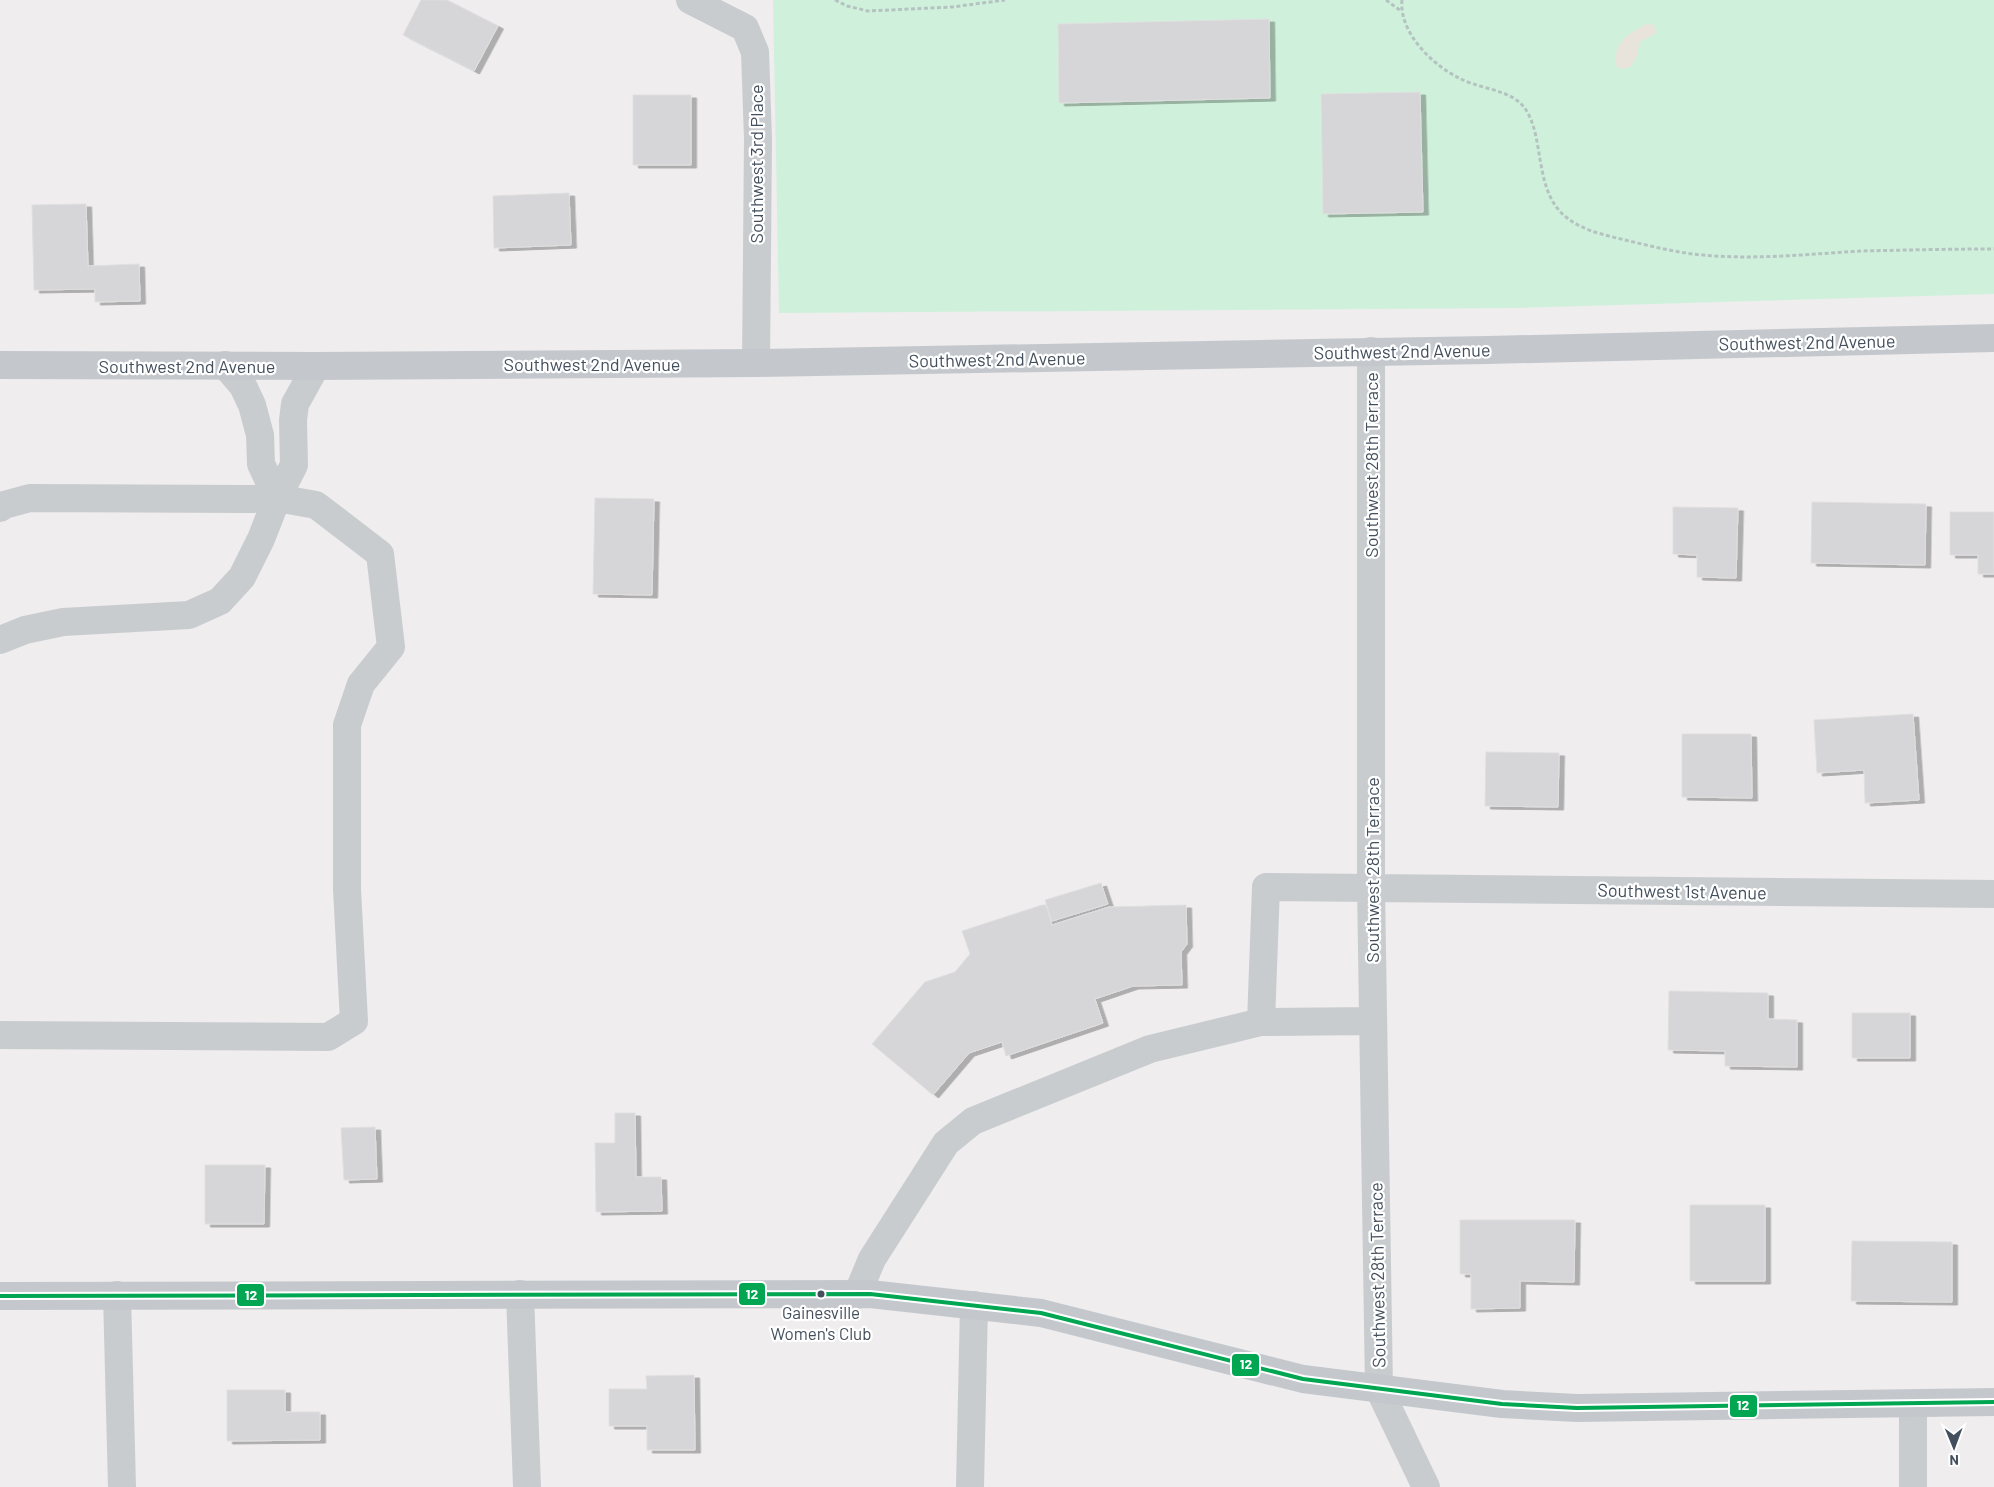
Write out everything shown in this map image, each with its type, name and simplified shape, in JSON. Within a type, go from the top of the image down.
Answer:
[{"type":"main road","name":"Southwest 2nd Avenue","points":[[0,365],[316,366],[756,363],[1994,338]]},
{"type":"main road","points":[[0,1296],[870,1294],[1041,1312],[1303,1379],[1502,1404],[1577,1408],[1994,1402]]},
{"type":"street","name":"Southwest 3rd Place","points":[[690,0],[745,28],[755,52],[758,139],[756,363]]},
{"type":"street","name":"Southwest 28th Terrace","points":[[1371,351],[1371,887],[1379,1389]]},
{"type":"street","points":[[225,365],[243,386],[252,405],[260,435],[262,464],[277,498]]},
{"type":"street","points":[[0,640],[25,630],[63,622],[189,615],[220,601],[242,577],[261,539],[277,498],[294,465],[293,420],[295,404],[316,366]]},
{"type":"street","points":[[0,508],[4,505],[30,498],[277,498],[316,505],[380,554],[391,648],[361,684],[347,725],[347,890],[354,1021],[328,1037],[0,1035]]},
{"type":"street","name":"Southwest 1st Avenue","points":[[1261,1022],[1266,887],[1994,894]]},
{"type":"street","points":[[857,1295],[872,1259],[946,1143],[974,1121],[1150,1049],[1261,1022],[1373,1021]]},
{"type":"street","points":[[520,1294],[527,1487]]},
{"type":"street","points":[[117,1295],[122,1487]]},
{"type":"street","points":[[970,1487],[974,1305]]},
{"type":"street","points":[[1379,1389],[1426,1487]]},
{"type":"street","points":[[1913,1404],[1913,1487]]},
{"type":"path","points":[[835,0],[847,6],[868,11],[952,7],[1004,0]]},
{"type":"path","points":[[1386,0],[1401,11]]},
{"type":"path","points":[[1402,0],[1401,11],[1406,27],[1417,44],[1436,62],[1458,78],[1514,98],[1521,104],[1529,116],[1533,127],[1545,185],[1550,198],[1557,210],[1581,227],[1600,234],[1663,248],[1721,256],[1994,249]]},
{"type":"green space","points":[[773,0],[1994,0],[1994,294],[1514,308],[779,313]]},
{"type":"sand","points":[[1646,24],[1652,24],[1656,33],[1640,42],[1636,59],[1630,67],[1621,69],[1617,67],[1616,52],[1622,41],[1633,31]]},
{"type":"building","points":[[421,0],[447,0],[498,26],[474,71],[403,35]]},
{"type":"building","points":[[1269,19],[1270,98],[1059,103],[1058,24]]},
{"type":"building","points":[[1420,92],[1423,212],[1323,214],[1321,94]]},
{"type":"building","points":[[633,95],[691,95],[691,165],[633,165]]},
{"type":"building","points":[[569,193],[571,245],[494,248],[493,196]]},
{"type":"building","points":[[86,204],[88,266],[139,264],[140,301],[95,302],[95,289],[34,290],[32,205]]},
{"type":"building","points":[[595,498],[654,499],[652,595],[593,594]]},
{"type":"building","points":[[1812,502],[1926,504],[1925,565],[1811,563]]},
{"type":"building","points":[[1673,507],[1738,508],[1736,578],[1697,577],[1697,555],[1673,554]]},
{"type":"building","points":[[1950,512],[1994,512],[1994,574],[1978,574],[1978,555],[1950,555]]},
{"type":"building","points":[[1913,714],[1919,800],[1865,803],[1864,770],[1817,773],[1814,720]]},
{"type":"building","points":[[1682,734],[1751,734],[1752,798],[1682,797]]},
{"type":"building","points":[[1486,752],[1559,753],[1558,807],[1485,806]]},
{"type":"building","points":[[1101,883],[1108,904],[1052,921],[1045,900]]},
{"type":"building","points":[[1046,905],[1052,925],[1109,907],[1186,905],[1187,944],[1181,952],[1182,985],[1133,986],[1095,999],[1103,1023],[1006,1056],[1002,1042],[969,1053],[933,1095],[872,1044],[925,982],[955,972],[970,954],[962,931]]},
{"type":"building","points":[[1669,991],[1768,993],[1768,1019],[1797,1020],[1797,1067],[1725,1066],[1725,1051],[1668,1050]]},
{"type":"building","points":[[1852,1013],[1910,1013],[1910,1058],[1852,1058]]},
{"type":"building","points":[[615,1113],[635,1113],[636,1177],[661,1177],[662,1211],[596,1212],[595,1143],[615,1143]]},
{"type":"building","points":[[375,1127],[377,1179],[344,1180],[341,1128]]},
{"type":"building","points":[[205,1165],[265,1165],[264,1224],[205,1224]]},
{"type":"building","points":[[1690,1205],[1765,1205],[1765,1281],[1690,1281]]},
{"type":"building","points":[[1460,1220],[1575,1220],[1574,1282],[1520,1281],[1520,1308],[1471,1309],[1471,1274],[1460,1274]]},
{"type":"building","points":[[1852,1241],[1952,1242],[1952,1302],[1851,1301]]},
{"type":"building","points":[[694,1375],[695,1450],[647,1450],[647,1426],[609,1426],[609,1389],[647,1389],[646,1376]]},
{"type":"building","points":[[227,1390],[285,1390],[285,1412],[320,1412],[320,1440],[227,1441]]},
{"type":"transit line","name":"12","points":[[0,1296],[870,1294],[1041,1313],[1303,1379],[1502,1404],[1577,1408],[1994,1402]]},
{"type":"place","name":"Gainesville Women's Club","points":[[821,1294]]}]
